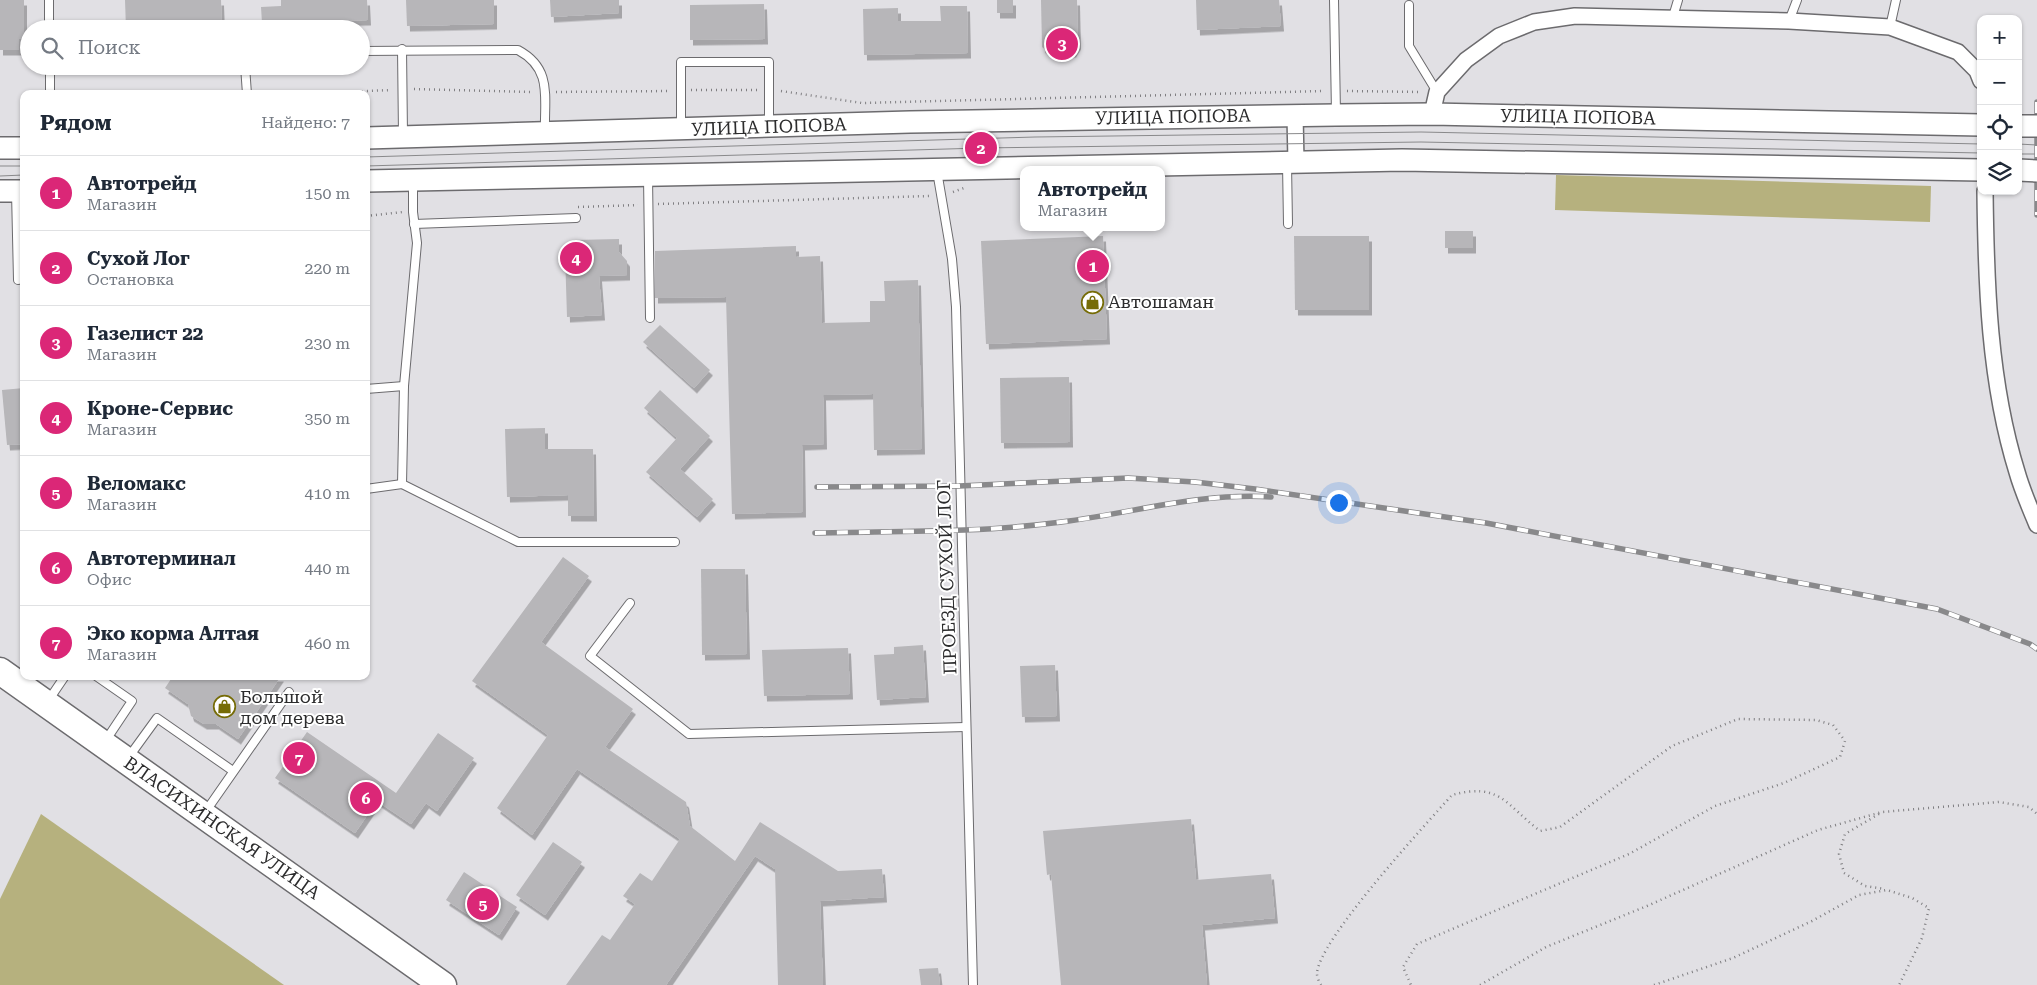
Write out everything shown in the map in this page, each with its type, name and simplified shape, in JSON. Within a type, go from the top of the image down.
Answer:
[{"type":"highway","name":"ВЛАСИХИНСКАЯ УЛИЦА","points":[[0,671],[443,985]]},
{"type":"main road","name":"УЛИЦА ПОПОВА","points":[[370,138],[769,126],[1336,114],[1432,114],[1977,125]]},
{"type":"main road","points":[[2022,126],[2037,126]]},
{"type":"main road","points":[[0,148],[20,148]]},
{"type":"main road","points":[[1088,166],[1402,160],[1977,170]]},
{"type":"main road","points":[[370,181],[1020,167]]},
{"type":"main road","points":[[2022,170],[2037,171]]},
{"type":"street","points":[[1432,114],[1437,92],[1466,60],[1499,36],[1534,22],[1575,16],[1672,20],[1789,21],[1890,27],[1958,52],[1977,70]]},
{"type":"street","points":[[1291,162],[1295,115]]},
{"type":"street","points":[[1985,195],[1988,299],[1999,391],[2017,471],[2037,526]]},
{"type":"lane","points":[[49,0],[49,20]]},
{"type":"lane","points":[[1334,0],[1336,114]]},
{"type":"lane","points":[[1672,20],[1678,0]]},
{"type":"lane","points":[[1789,21],[1798,0]]},
{"type":"lane","points":[[1890,27],[1896,0]]},
{"type":"lane","points":[[1409,5],[1409,46],[1437,92]]},
{"type":"lane","points":[[402,49],[403,137]]},
{"type":"lane","points":[[370,51],[518,50],[532,58],[543,74],[546,134]]},
{"type":"lane","points":[[681,130],[681,62],[769,62],[769,126]]},
{"type":"lane","points":[[50,75],[50,90]]},
{"type":"lane","points":[[246,75],[247,90]]},
{"type":"lane","points":[[1288,224],[1291,162]]},
{"type":"lane","name":"ПРОЕЗД СУХОЙ ЛОГ","points":[[936,169],[952,259],[956,307],[973,985]]},
{"type":"lane","points":[[648,175],[650,318]]},
{"type":"lane","points":[[402,484],[404,386],[417,243],[414,224],[413,180]]},
{"type":"lane","points":[[13,191],[18,280]]},
{"type":"lane","points":[[414,224],[576,218]]},
{"type":"lane","points":[[370,389],[404,386]]},
{"type":"lane","points":[[370,488],[402,484],[518,542],[675,542]]},
{"type":"lane","points":[[630,603],[590,656],[689,734],[966,727]]},
{"type":"lane","points":[[46,704],[62,680]]},
{"type":"lane","points":[[102,680],[132,701],[103,744]]},
{"type":"lane","points":[[203,814],[289,692]]},
{"type":"lane","points":[[127,760],[157,718],[233,771]]},
{"type":"path","points":[[370,91],[403,89],[544,92],[769,90],[862,103],[1336,91]]},
{"type":"path","points":[[1320,985],[1317,975],[1321,959],[1354,909],[1452,795],[1473,789],[1496,793],[1540,831],[1560,827],[1672,746],[1738,719],[1816,720],[1833,725],[1845,742],[1840,757],[1784,783],[1715,806],[1629,854],[1417,944],[1403,967],[1411,985]]},
{"type":"path","points":[[1480,985],[1546,946],[1647,906],[1818,830],[1882,812],[1999,802],[2030,807],[2037,814]]},
{"type":"path","points":[[1882,812],[1845,834],[1838,854],[1844,873],[1865,886],[1887,890],[1912,898],[1929,908],[1922,938],[1899,985]]},
{"type":"path","points":[[1654,985],[1733,958],[1812,921],[1859,894],[1887,890]]},
{"type":"shaded area","points":[[1556,175],[1931,186],[1930,222],[1555,210]]},
{"type":"shaded area","points":[[41,814],[284,985],[0,985],[0,899]]},
{"type":"building","points":[[0,0],[24,0],[24,20],[20,20],[19,50],[0,50]]},
{"type":"building","points":[[125,0],[221,0],[222,20],[126,20]]},
{"type":"building","points":[[281,0],[367,0],[368,20],[262,20],[261,7],[281,6]]},
{"type":"building","points":[[406,0],[494,0],[494,24],[407,26]]},
{"type":"building","points":[[550,0],[619,0],[619,13],[551,17]]},
{"type":"building","points":[[997,0],[1013,0],[1013,13],[997,13]]},
{"type":"building","points":[[1041,0],[1077,0],[1078,44],[1073,52],[1049,53],[1042,47]]},
{"type":"building","points":[[1196,0],[1279,0],[1281,26],[1197,30]]},
{"type":"building","points":[[764,4],[765,39],[690,40],[690,5]]},
{"type":"building","points":[[940,6],[967,6],[968,53],[864,55],[863,9],[898,8],[898,21],[941,21]]},
{"type":"building","points":[[1445,231],[1473,231],[1473,248],[1445,248]]},
{"type":"building","points":[[1103,236],[1107,339],[986,344],[981,241]]},
{"type":"building","points":[[1294,236],[1369,236],[1369,310],[1295,310]]},
{"type":"building","points":[[619,239],[619,252],[627,261],[627,275],[599,276],[602,315],[567,317],[565,253],[574,240]]},
{"type":"building","points":[[796,246],[796,257],[820,256],[822,323],[870,322],[870,301],[885,301],[884,281],[918,280],[922,449],[874,450],[873,394],[823,395],[824,444],[802,445],[803,512],[732,514],[726,297],[655,298],[655,251]]},
{"type":"building","points":[[660,325],[710,370],[694,388],[643,342]]},
{"type":"building","points":[[1069,377],[1070,442],[1001,443],[1000,378]]},
{"type":"building","points":[[20,388],[20,444],[7,445],[2,390]]},
{"type":"building","points":[[660,390],[710,436],[680,469],[713,499],[697,517],[646,472],[677,438],[644,408]]},
{"type":"building","points":[[545,428],[545,449],[593,449],[594,516],[568,516],[568,495],[507,497],[505,429]]},
{"type":"building","points":[[563,557],[589,576],[541,642],[633,709],[605,747],[686,802],[690,826],[735,861],[760,822],[838,871],[882,869],[884,897],[820,901],[823,985],[778,985],[775,869],[755,856],[666,985],[566,985],[602,935],[610,940],[635,904],[623,896],[640,873],[652,881],[680,839],[577,769],[532,835],[497,808],[548,735],[472,681]]},
{"type":"building","points":[[701,569],[745,569],[747,654],[702,655]]},
{"type":"building","points":[[923,645],[926,697],[877,700],[874,655],[894,654],[894,647]]},
{"type":"building","points":[[848,648],[850,694],[764,696],[762,650]]},
{"type":"building","points":[[1055,665],[1057,716],[1022,717],[1020,666]]},
{"type":"building","name":"Большой дом дерева","points":[[170,680],[278,680],[238,739],[216,724],[204,724],[191,716],[188,704],[165,688]]},
{"type":"building","points":[[307,732],[396,793],[438,733],[474,758],[437,811],[426,803],[411,824],[377,801],[355,833],[275,778]]},
{"type":"building","points":[[1191,819],[1196,880],[1271,874],[1275,918],[1202,925],[1207,985],[1061,985],[1051,874],[1047,875],[1043,831]]},
{"type":"building","points":[[553,842],[582,862],[545,915],[516,895]]},
{"type":"building","points":[[464,872],[517,907],[499,935],[446,900]]},
{"type":"building","points":[[938,968],[940,985],[921,985],[919,969]]},
{"type":"tram line","points":[[370,157],[1035,137],[1421,132],[1977,144]]},
{"type":"tram line","points":[[370,166],[981,148],[1421,142],[1977,153]]},
{"type":"tram line","points":[[2022,144],[2037,145]]},
{"type":"tram line","points":[[2022,154],[2037,154]]},
{"type":"tram line","points":[[0,166],[20,166]]},
{"type":"tram line","points":[[0,176],[20,175]]},
{"type":"railway","points":[[2037,102],[2037,215]]},
{"type":"railway","points":[[817,487],[959,486],[1128,478],[1195,482],[1255,489],[1486,523],[1937,609],[2030,644],[2037,649]]},
{"type":"railway","points":[[815,533],[964,530],[1024,526],[1189,501],[1244,496],[1271,497]]},
{"type":"place","name":"Газелист 22","points":[[1062,44]]},
{"type":"place","name":"Сухой Лог","points":[[981,148]]},
{"type":"place","name":"Кроне-Сервис","points":[[576,258]]},
{"type":"place","name":"Автотрейд","points":[[1093,266]]},
{"type":"place","name":"Автошаман","points":[[1092,302]]},
{"type":"place","name":"Большой дом дерева","points":[[224,707]]},
{"type":"place","name":"Эко корма Алтая","points":[[299,758]]},
{"type":"place","name":"Автотерминал","points":[[366,798]]},
{"type":"place","name":"Веломакс","points":[[483,904]]}]
